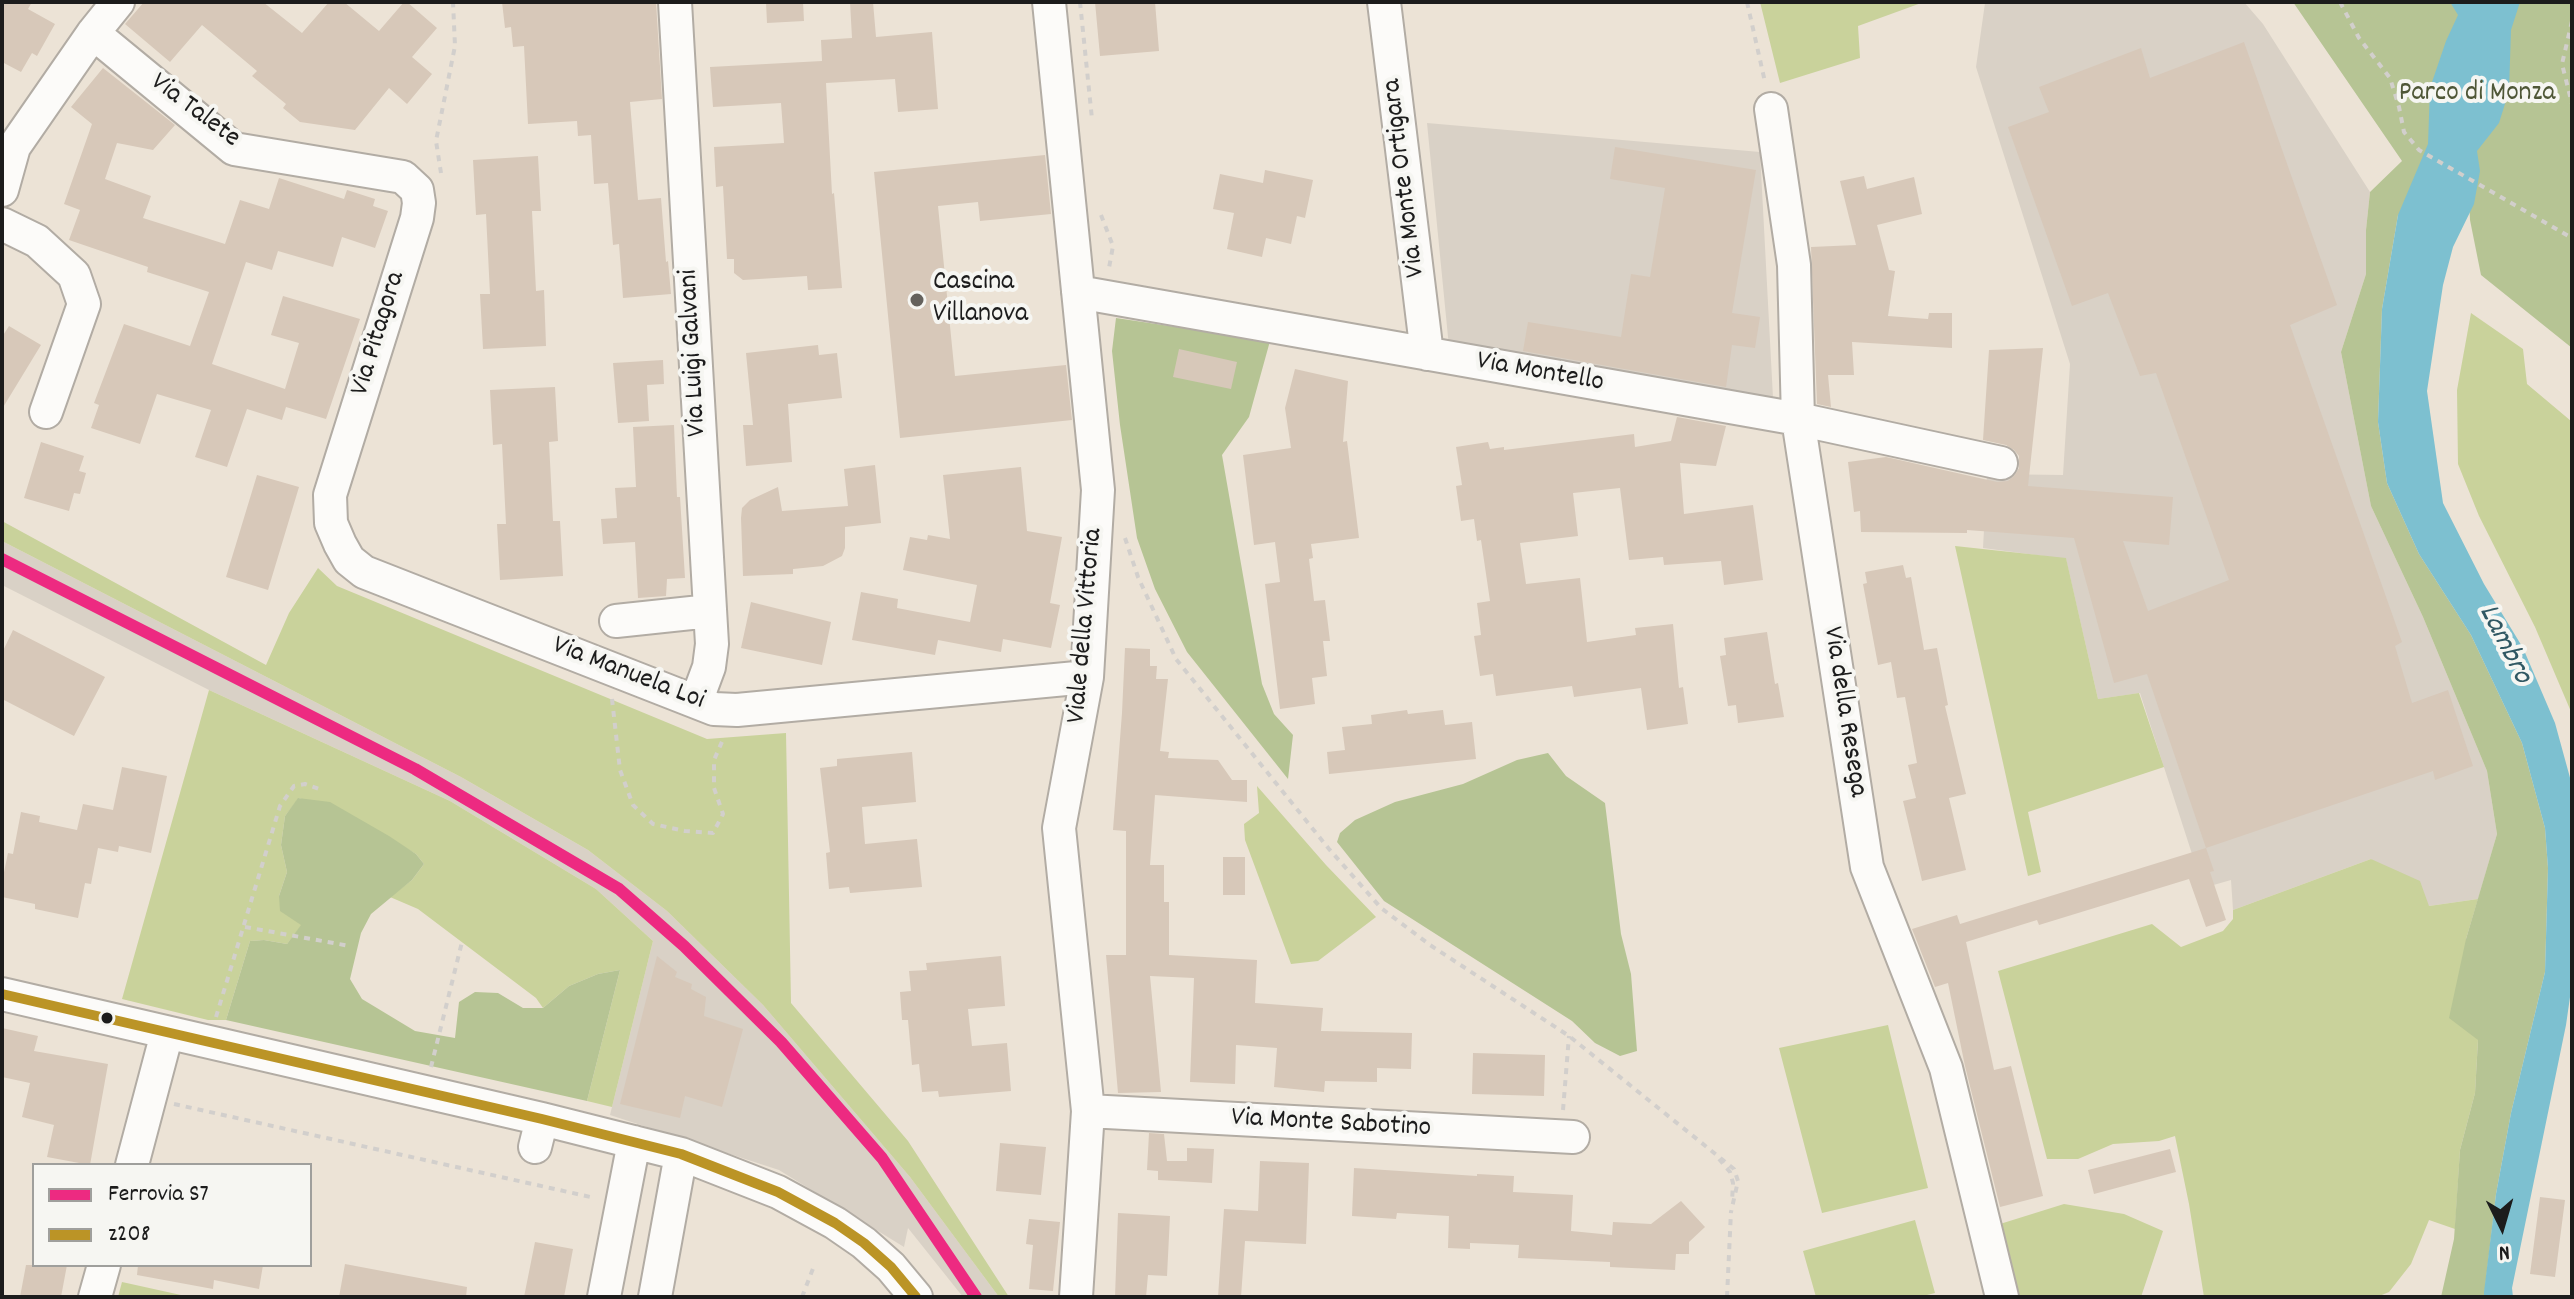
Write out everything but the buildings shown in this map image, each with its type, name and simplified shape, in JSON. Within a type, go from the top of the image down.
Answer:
[{"type":"street","points":[[2,190],[14,147],[118,2]]},
{"type":"street","name":"Via Luigi Galvani","points":[[675,2],[712,644],[709,667],[696,702]]},
{"type":"street","name":"Viale della Vittoria","points":[[1049,2],[1091,294],[1098,490],[1087,677],[1059,828],[1088,1111],[1076,1297]]},
{"type":"street","name":"Via Monte Ortigara","points":[[1384,2],[1427,354]]},
{"type":"street","name":"Via Talete","points":[[93,33],[234,149],[403,177]]},
{"type":"street","name":"Via della Resega","points":[[1771,109],[1794,265],[1798,419],[1867,867],[1946,1068],[2000,1296]]},
{"type":"street","name":"Via Pitagora","points":[[330,495],[419,203],[417,190],[403,177]]},
{"type":"street","points":[[2,224],[37,241],[74,275],[84,304],[46,412]]},
{"type":"street","name":"Via Montello","points":[[1091,294],[1798,419],[2001,463]]},
{"type":"street","name":"Via Manuela Loi","points":[[330,495],[331,523],[340,544],[349,560],[364,572],[714,709],[737,710],[1087,677]]},
{"type":"street","points":[[616,621],[710,611]]},
{"type":"street","points":[[2,994],[167,1033],[230,1057],[425,1092],[539,1133],[634,1142],[681,1154],[778,1192],[835,1223],[891,1267],[916,1297]]},
{"type":"street","points":[[133,1163],[167,1033]]},
{"type":"street","name":"Via Monte Sabotino","points":[[1088,1111],[1567,1137]]},
{"type":"street","points":[[604,1297],[634,1142]]},
{"type":"street","points":[[655,1297],[681,1154]]},
{"type":"street","points":[[95,1297],[103,1267]]},
{"type":"path","points":[[1080,2],[1092,125]]},
{"type":"path","points":[[1747,2],[1771,109]]},
{"type":"path","points":[[2340,2],[2359,38],[2390,78],[2404,132],[2419,150],[2572,238]]},
{"type":"path","points":[[2572,21],[2562,64],[2572,104]]},
{"type":"path","points":[[1091,294],[1113,246],[1101,217],[1100,202]]},
{"type":"path","points":[[1122,529],[1138,577],[1176,659],[1329,849],[1381,908],[1430,945],[1569,1036],[1734,1169],[1738,1181],[1731,1212],[1727,1297]]},
{"type":"path","points":[[610,669],[620,770],[633,805],[653,824],[713,833],[723,814],[714,788],[714,760],[737,710]]},
{"type":"path","points":[[230,1057],[245,927],[280,806],[294,786],[305,784],[322,790]]},
{"type":"path","points":[[245,927],[350,946]]},
{"type":"path","points":[[425,1092],[462,942]]},
{"type":"path","points":[[1567,1137],[1569,1036]]},
{"type":"path","points":[[150,1099],[621,1204]]},
{"type":"path","points":[[802,1297],[814,1266]]},
{"type":"shaded area","points":[[2244,2],[2263,24],[2370,192],[2366,274],[2341,352],[2371,506],[2423,617],[2487,771],[2497,834],[2478,899],[2429,906],[2371,859],[2233,910],[2231,880],[2203,888],[2140,693],[2098,699],[2066,559],[1983,548],[1987,474],[2063,475],[2070,364],[1976,67],[1985,3]]},
{"type":"shaded area","points":[[1427,123],[1760,152],[1773,398],[1725,393],[1449,347]]},
{"type":"shaded area","points":[[2,541],[461,777],[588,850],[667,911],[763,1005],[910,1177],[999,1297],[963,1297],[908,1228],[904,1247],[779,1170],[610,1115],[653,941],[596,889],[450,801],[209,690],[2,585]]},
{"type":"green space","points":[[1760,2],[1924,2],[1858,26],[1860,58],[1780,83]]},
{"type":"green space","name":"Parco di Monza","points":[[2293,2],[2572,2],[2572,348],[2481,275],[2470,220],[2469,197],[2398,215],[2382,309],[2378,422],[2387,483],[2419,554],[2471,635],[2522,743],[2545,828],[2548,868],[2545,972],[2511,1113],[2496,1194],[2484,1297],[2441,1297],[2454,1239],[2460,1150],[2475,1093],[2478,1040],[2449,1018],[2466,939],[2497,834],[2487,771],[2423,617],[2371,506],[2341,352],[2366,274],[2370,192],[2402,161]]},
{"type":"green space","points":[[2471,313],[2523,349],[2527,384],[2571,421],[2572,714],[2535,627],[2479,516],[2458,464],[2457,390]]},
{"type":"green space","points":[[1116,318],[1270,341],[1249,417],[1222,455],[1262,684],[1274,714],[1293,735],[1288,779],[1187,652],[1155,589],[1137,538],[1120,425],[1112,351]]},
{"type":"green space","points":[[2,521],[266,665],[289,613],[318,568],[337,586],[707,739],[786,733],[791,1003],[908,1141],[1009,1297],[999,1297],[910,1177],[763,1005],[667,911],[588,850],[461,777],[2,541]]},
{"type":"green space","points":[[1955,546],[2066,558],[2098,699],[2139,693],[2164,767],[2028,812],[2041,872],[2028,876]]},
{"type":"green space","points":[[209,690],[450,801],[596,889],[653,941],[612,1107],[587,1101],[620,970],[598,974],[569,986],[543,1008],[536,998],[418,909],[390,897],[412,880],[424,864],[416,854],[361,822],[299,798],[285,816],[281,845],[287,872],[279,896],[302,925],[287,944],[250,941],[226,1020],[208,1020],[122,999]]},
{"type":"green space","points":[[1548,753],[1566,776],[1605,803],[1621,934],[1631,974],[1637,1051],[1620,1056],[1595,1043],[1572,1021],[1384,901],[1337,842],[1340,833],[1355,820],[1395,802],[1463,784],[1517,760]]},
{"type":"green space","points":[[1257,786],[1376,917],[1318,961],[1291,964],[1245,840],[1244,824],[1259,813]]},
{"type":"green space","points":[[298,798],[330,802],[389,836],[416,854],[424,864],[412,880],[371,914],[361,933],[350,979],[362,999],[415,1031],[455,1038],[459,1002],[475,992],[498,993],[523,1008],[543,1008],[569,986],[598,974],[620,970],[587,1101],[226,1020],[250,941],[287,944],[301,925],[280,911],[279,896],[287,872],[281,845],[285,816]]},
{"type":"green space","points":[[2371,859],[2420,881],[2429,906],[2478,899],[2466,939],[2478,1040],[2475,1093],[2460,1150],[2455,1229],[2429,1220],[2411,1264],[2389,1292],[2377,1297],[2204,1297],[2175,1136],[2159,1141],[2113,1144],[2078,1159],[2047,1159],[1998,971],[2152,924],[2181,947],[2223,931],[2233,919],[2233,910]]},
{"type":"green space","points":[[1888,1025],[1928,1188],[1822,1213],[1779,1048]]},
{"type":"green space","points":[[2064,1204],[2124,1214],[2163,1231],[2141,1297],[2019,1297],[2000,1224]]},
{"type":"green space","points":[[1915,1220],[1935,1293],[1919,1297],[1816,1297],[1803,1251]]},
{"type":"green space","points":[[122,1282],[190,1297],[118,1297]]},
{"type":"water","name":"Lambro","points":[[2450,2],[2520,2],[2511,30],[2509,91],[2499,123],[2477,151],[2480,171],[2474,204],[2453,247],[2443,285],[2427,391],[2443,503],[2484,584],[2523,648],[2555,723],[2572,785],[2572,983],[2512,1288],[2513,1297],[2484,1297],[2484,1292],[2496,1194],[2511,1113],[2545,972],[2548,868],[2545,828],[2522,743],[2471,635],[2419,554],[2387,483],[2378,422],[2382,309],[2398,215],[2428,144],[2430,88],[2458,15]]},
{"type":"rail line","name":"S7","points":[[2,559],[415,769],[619,889],[684,946],[781,1042],[882,1158],[976,1297]]},
{"type":"transit line","name":"z208","points":[[2,994],[681,1154],[778,1192],[835,1223],[891,1267],[916,1297]]},
{"type":"place","name":"Cascina Villanova","points":[[917,300]]}]
